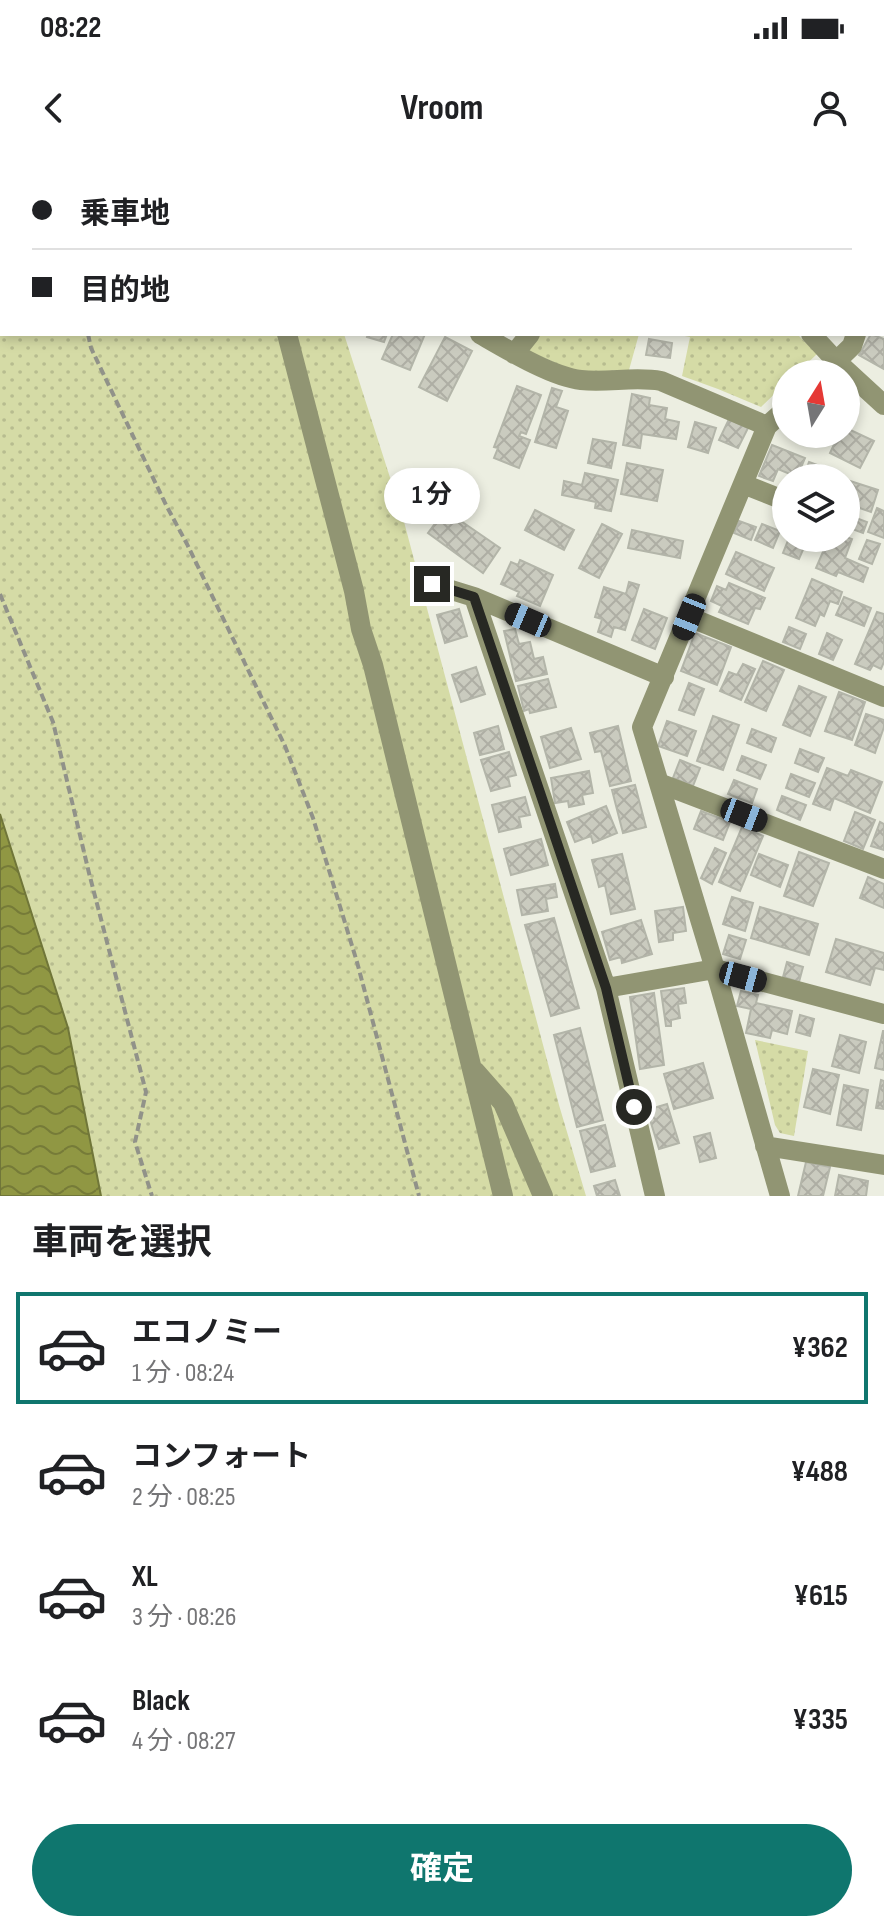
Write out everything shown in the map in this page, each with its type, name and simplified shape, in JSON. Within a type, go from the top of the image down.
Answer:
[{"type":"street","points":[[288,336],[354,591],[361,629],[373,665],[503,1196]]},
{"type":"street","points":[[483,336],[514,354],[562,375],[575,379],[648,378],[661,381],[767,426]]},
{"type":"street","points":[[514,354],[528,336]]},
{"type":"street","points":[[812,336],[826,360]]},
{"type":"street","points":[[838,360],[852,346],[855,336]]},
{"type":"street","points":[[860,389],[884,405]]},
{"type":"street","points":[[772,422],[767,426],[642,727],[780,1196]]},
{"type":"street","points":[[743,484],[772,495]]},
{"type":"street","points":[[432,584],[474,597],[664,677]]},
{"type":"street","points":[[474,597],[606,988],[655,1196]]},
{"type":"street","points":[[689,617],[884,697]]},
{"type":"street","points":[[659,783],[884,869]]},
{"type":"street","points":[[606,988],[715,969],[884,1014]]},
{"type":"street","points":[[472,1067],[503,1103],[543,1196]]},
{"type":"street","points":[[765,1146],[884,1165]]},
{"type":"path","points":[[88,336],[91,348],[159,492],[285,746],[313,818],[357,962],[419,1196]]},
{"type":"path","points":[[0,594],[53,722],[146,1092],[135,1142],[152,1196]]},
{"type":"shaded area","points":[[0,336],[345,336],[403,518],[586,1196],[101,1196],[68,1028],[0,814]]},
{"type":"shaded area","points":[[535,336],[638,336],[629,370],[587,372],[567,368],[524,349]]},
{"type":"shaded area","points":[[685,336],[799,336],[817,354],[811,360],[772,360],[772,396],[761,407],[682,376],[690,337]]},
{"type":"shaded area","points":[[755,1040],[808,1051],[794,1136],[780,1133],[775,1125]]},
{"type":"water","points":[[0,814],[68,1028],[101,1196],[0,1196]]},
{"type":"building","points":[[367,336],[386,336],[384,342]]},
{"type":"building","points":[[392,336],[424,336],[410,370],[382,359]]},
{"type":"building","points":[[870,336],[884,339],[884,369],[859,355]]},
{"type":"building","points":[[445,337],[472,351],[447,401],[419,387]]},
{"type":"building","points":[[649,339],[672,343],[670,358],[646,355]]},
{"type":"building","points":[[517,386],[541,395],[526,434],[521,432],[519,436],[530,440],[519,468],[494,458],[498,448],[494,447]]},
{"type":"building","points":[[552,388],[562,391],[556,407],[568,411],[556,448],[535,442]]},
{"type":"building","points":[[632,394],[650,398],[649,405],[667,408],[665,419],[679,422],[676,439],[642,434],[640,448],[623,445]]},
{"type":"building","points":[[729,419],[748,428],[738,448],[719,440]]},
{"type":"building","points":[[695,422],[716,428],[708,453],[688,447]]},
{"type":"building","points":[[860,434],[874,441],[860,468],[860,464],[852,464],[830,453],[832,448],[860,448]]},
{"type":"building","points":[[593,439],[616,443],[611,468],[588,463]]},
{"type":"building","points":[[772,445],[772,448],[805,458],[802,464],[772,464],[772,481],[759,476]]},
{"type":"building","points":[[627,463],[663,470],[657,501],[621,494]]},
{"type":"building","points":[[585,473],[618,480],[611,511],[595,508],[596,502],[562,495],[564,481],[582,485]]},
{"type":"building","points":[[860,484],[878,490],[871,512],[860,508]]},
{"type":"building","points":[[877,508],[884,511],[884,538],[868,532]]},
{"type":"building","points":[[445,510],[500,548],[483,573],[428,533]]},
{"type":"building","points":[[535,510],[574,530],[564,550],[525,530]]},
{"type":"building","points":[[860,519],[867,522],[863,533],[860,532]]},
{"type":"building","points":[[739,521],[756,527],[751,540],[734,533]]},
{"type":"building","points":[[602,524],[622,534],[599,578],[579,568]]},
{"type":"building","points":[[762,524],[772,528],[772,548],[755,540]]},
{"type":"building","points":[[632,530],[683,541],[680,558],[628,548]]},
{"type":"building","points":[[867,540],[880,544],[872,564],[859,559]]},
{"type":"building","points":[[736,552],[774,568],[764,591],[726,574]]},
{"type":"building","points":[[783,552],[802,552],[799,559]]},
{"type":"building","points":[[823,552],[847,552],[845,558],[868,568],[863,582],[838,572],[836,576],[816,568]]},
{"type":"building","points":[[520,560],[553,575],[540,606],[517,596],[519,592],[501,584],[511,562],[518,565]]},
{"type":"building","points":[[812,579],[842,592],[838,604],[830,601],[824,616],[820,614],[815,626],[796,618]]},
{"type":"building","points":[[629,582],[639,585],[625,630],[614,627],[611,637],[598,632],[602,619],[595,617],[604,587],[626,594]]},
{"type":"building","points":[[729,583],[765,598],[760,609],[755,608],[748,624],[719,612],[722,606],[711,601],[717,586],[726,590]]},
{"type":"building","points":[[844,597],[871,608],[864,626],[836,615]]},
{"type":"building","points":[[459,609],[467,636],[445,643],[437,615]]},
{"type":"building","points":[[644,609],[667,618],[655,649],[632,640]]},
{"type":"building","points":[[877,612],[884,614],[884,662],[881,669],[873,665],[870,670],[855,664]]},
{"type":"building","points":[[789,627],[806,634],[800,649],[783,642]]},
{"type":"building","points":[[515,629],[519,644],[530,642],[534,659],[543,657],[547,674],[516,681],[504,631]]},
{"type":"building","points":[[695,633],[731,647],[717,685],[681,671]]},
{"type":"building","points":[[827,633],[842,640],[833,660],[819,654]]},
{"type":"building","points":[[763,661],[784,670],[766,711],[745,702]]},
{"type":"building","points":[[743,664],[755,669],[741,700],[720,691],[729,672],[737,675]]},
{"type":"building","points":[[476,667],[485,694],[461,702],[452,675]]},
{"type":"building","points":[[548,679],[556,707],[530,713],[529,709],[524,711],[518,686]]},
{"type":"building","points":[[689,683],[704,689],[694,715],[679,710]]},
{"type":"building","points":[[799,686],[826,697],[810,736],[783,725]]},
{"type":"building","points":[[839,692],[865,702],[852,740],[825,731]]},
{"type":"building","points":[[866,714],[884,720],[875,753],[855,745]]},
{"type":"building","points":[[713,716],[739,725],[723,770],[697,761]]},
{"type":"building","points":[[667,721],[696,731],[687,756],[658,746]]},
{"type":"building","points":[[498,726],[504,749],[480,755],[474,733]]},
{"type":"building","points":[[618,726],[631,781],[610,786],[601,751],[595,752],[590,733]]},
{"type":"building","points":[[571,728],[581,759],[550,768],[541,737]]},
{"type":"building","points":[[752,729],[776,738],[771,752],[747,743]]},
{"type":"building","points":[[800,749],[824,758],[818,772],[795,763]]},
{"type":"building","points":[[509,752],[516,775],[508,777],[510,786],[491,791],[481,760]]},
{"type":"building","points":[[742,756],[766,765],[760,779],[737,770]]},
{"type":"building","points":[[680,760],[700,768],[693,786],[673,778]]},
{"type":"building","points":[[827,768],[848,776],[851,770],[882,782],[870,813],[834,798],[830,810],[813,804]]},
{"type":"building","points":[[589,771],[593,793],[582,795],[584,804],[569,807],[568,801],[555,803],[551,778]]},
{"type":"building","points":[[791,774],[815,783],[809,797],[786,788]]},
{"type":"building","points":[[734,780],[757,789],[752,803],[728,794]]},
{"type":"building","points":[[635,785],[646,827],[623,833],[612,790]]},
{"type":"building","points":[[782,796],[806,805],[800,820],[777,810]]},
{"type":"building","points":[[525,797],[530,815],[519,817],[521,827],[499,832],[492,805]]},
{"type":"building","points":[[606,806],[617,833],[593,843],[591,836],[575,842],[567,822]]},
{"type":"building","points":[[701,811],[730,822],[723,840],[694,829]]},
{"type":"building","points":[[855,812],[875,820],[863,849],[844,841]]},
{"type":"building","points":[[880,822],[884,824],[884,850],[871,846]]},
{"type":"building","points":[[742,827],[763,836],[740,891],[719,882]]},
{"type":"building","points":[[541,839],[548,865],[511,875],[504,849]]},
{"type":"building","points":[[715,848],[726,853],[712,884],[701,878]]},
{"type":"building","points":[[799,852],[829,863],[813,906],[784,896]]},
{"type":"building","points":[[622,854],[635,909],[611,914],[605,885],[599,887],[592,860]]},
{"type":"building","points":[[759,854],[788,865],[780,887],[751,875]]},
{"type":"building","points":[[868,877],[884,884],[884,908],[860,898]]},
{"type":"building","points":[[555,884],[557,897],[546,899],[548,911],[522,915],[517,890]]},
{"type":"building","points":[[732,897],[753,903],[745,931],[723,924]]},
{"type":"building","points":[[683,907],[686,931],[673,933],[673,940],[659,942],[655,911]]},
{"type":"building","points":[[760,907],[818,924],[809,955],[751,938]]},
{"type":"building","points":[[554,918],[579,1008],[551,1016],[525,925]]},
{"type":"building","points":[[641,920],[652,954],[622,963],[621,957],[610,960],[602,932]]},
{"type":"building","points":[[729,935],[746,940],[740,959],[723,954]]},
{"type":"building","points":[[836,939],[884,953],[884,970],[875,968],[870,985],[826,972]]},
{"type":"building","points":[[787,962],[803,967],[799,982],[783,977]]},
{"type":"building","points":[[684,988],[686,1003],[678,1004],[680,1018],[671,1020],[671,1026],[666,1026],[661,991]]},
{"type":"building","points":[[741,991],[758,995],[756,1003],[792,1011],[787,1034],[772,1030],[770,1038],[746,1033],[751,1009],[737,1006]]},
{"type":"building","points":[[654,993],[664,1065],[640,1069],[630,997]]},
{"type":"building","points":[[800,1015],[814,1019],[810,1036],[796,1032]]},
{"type":"building","points":[[580,1028],[603,1120],[577,1127],[554,1035]]},
{"type":"building","points":[[884,1031],[884,1070],[875,1068]]},
{"type":"building","points":[[840,1035],[866,1042],[859,1073],[832,1066]]},
{"type":"building","points":[[703,1063],[713,1098],[674,1109],[664,1074]]},
{"type":"building","points":[[813,1069],[839,1075],[830,1114],[804,1107]]},
{"type":"building","points":[[881,1080],[884,1081],[884,1109],[876,1108]]},
{"type":"building","points":[[844,1085],[868,1090],[861,1130],[837,1125]]},
{"type":"building","points":[[667,1104],[679,1143],[659,1149],[647,1110]]},
{"type":"building","points":[[605,1125],[615,1166],[591,1172],[580,1131]]},
{"type":"building","points":[[710,1133],[716,1158],[700,1162],[694,1137]]},
{"type":"building","points":[[806,1162],[830,1167],[823,1196],[798,1196]]},
{"type":"building","points":[[839,1175],[868,1181],[866,1196],[835,1196]]},
{"type":"building","points":[[615,1180],[620,1196],[597,1196],[594,1186]]},
{"type":"route","points":[[432,584],[474,597],[606,988],[634,1107]]}]
